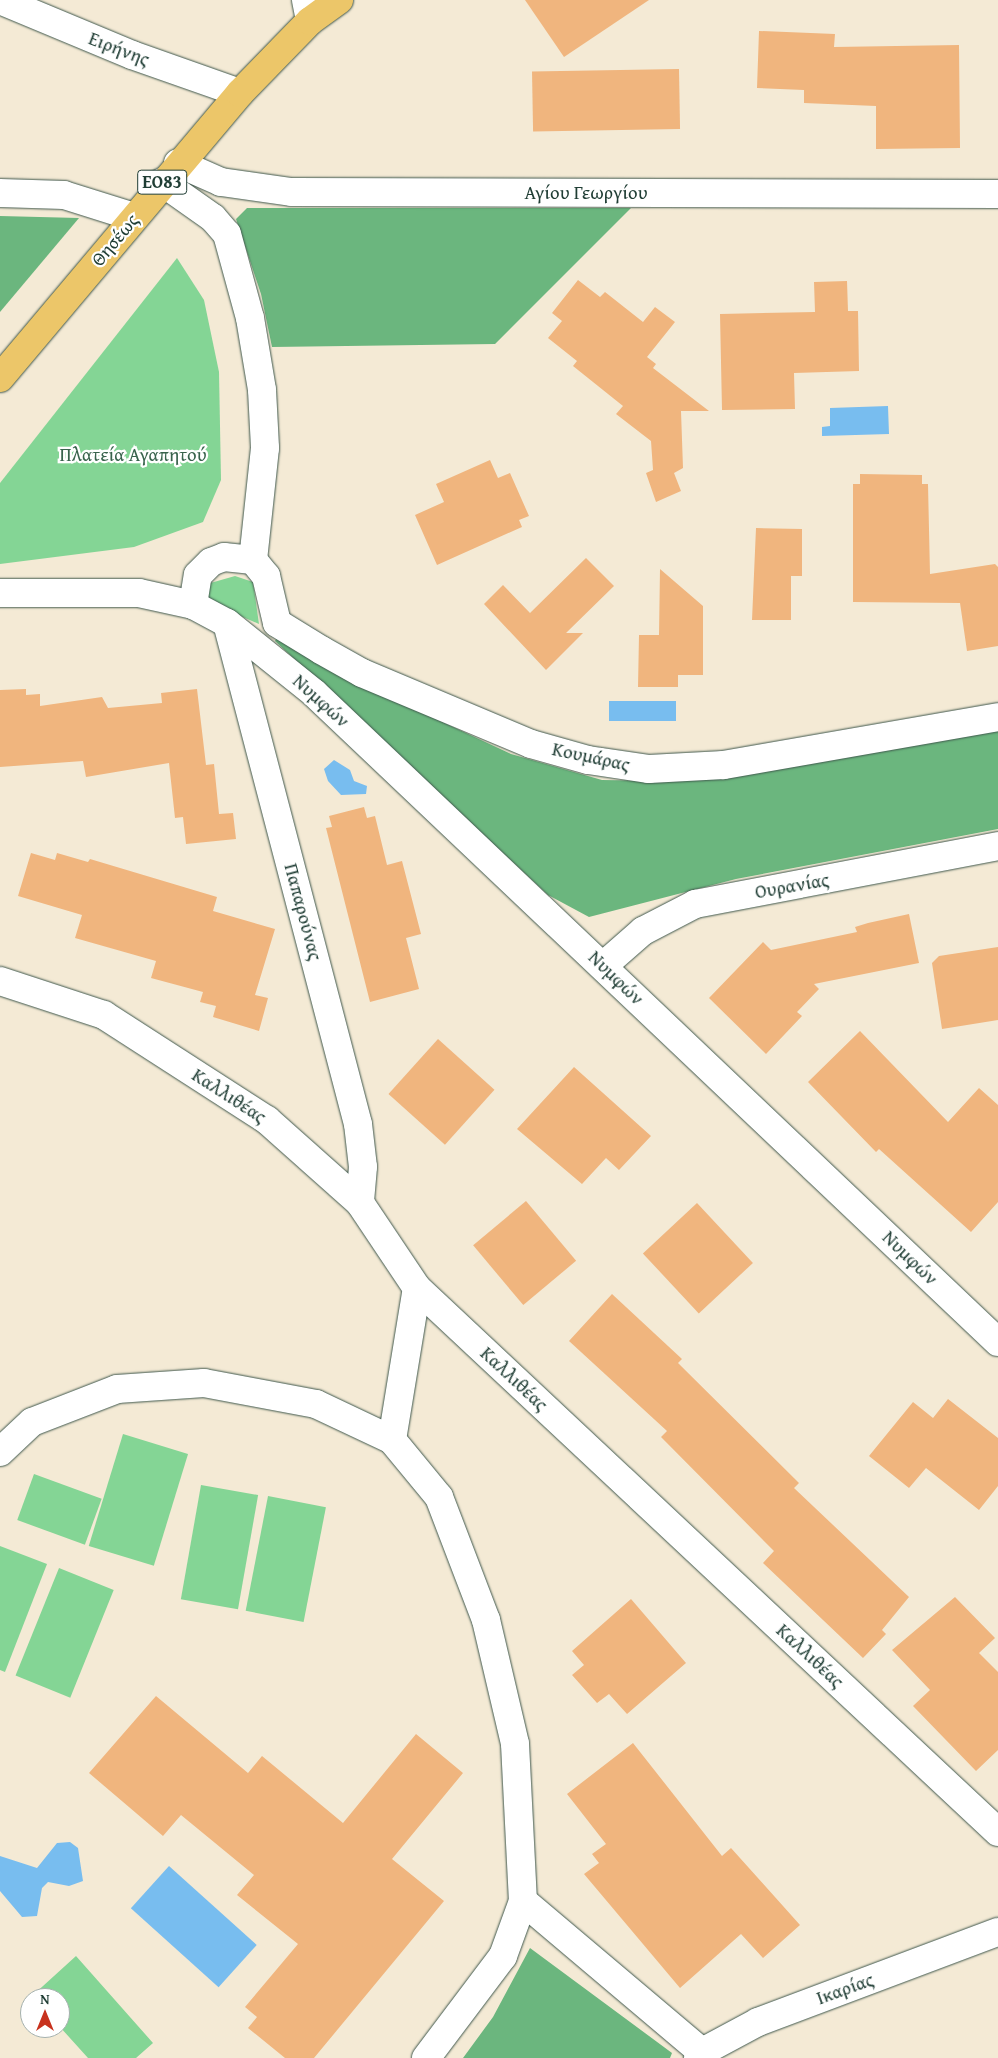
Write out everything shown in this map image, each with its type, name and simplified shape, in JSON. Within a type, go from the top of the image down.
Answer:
[{"type":"main road","name":"Θησέως","points":[[0,378],[170,172],[240,93],[308,11],[339,0]]},
{"type":"street","name":"Ειρήνης","points":[[0,0],[123,51],[240,93]]},
{"type":"street","name":"Αγίου Γεωργίου","points":[[170,172],[291,192],[998,194]]},
{"type":"street","points":[[170,172],[227,234],[250,318],[262,390],[264,448],[253,560],[224,557],[211,562],[198,575],[193,605]]},
{"type":"street","points":[[0,193],[64,196],[134,217]]},
{"type":"street","name":"Κουμάρας","points":[[253,560],[266,576],[278,623],[321,650],[362,673],[531,744],[588,760],[649,769],[724,765],[998,717]]},
{"type":"street","name":"Νυμφών","points":[[0,593],[140,593],[193,605],[227,623],[314,693],[998,1342]]},
{"type":"street","name":"Παπαρούνας","points":[[227,623],[358,1124],[363,1167],[360,1203]]},
{"type":"street","name":"Ουρανίας","points":[[603,966],[643,931],[695,904],[998,846]]},
{"type":"street","name":"Καλλιθέας","points":[[0,981],[104,1015],[268,1120],[360,1203],[417,1288],[998,1832]]},
{"type":"street","points":[[392,1440],[417,1288]]},
{"type":"street","points":[[0,1452],[32,1422],[117,1388],[204,1383],[316,1404],[392,1440],[439,1497],[486,1620],[515,1744],[522,1901],[503,1956],[426,2058]]},
{"type":"street","points":[[522,1901],[700,2055]]},
{"type":"street","name":"Ικαρίας","points":[[700,2055],[758,2022],[998,1932]]},
{"type":"green space","points":[[247,208],[631,208],[495,344],[272,347],[261,294],[236,219]]},
{"type":"green space","points":[[0,216],[79,218],[0,312]]},
{"type":"green space","name":"Πλατεία Αγαπητού","points":[[177,258],[204,300],[219,372],[221,480],[203,522],[134,547],[0,564],[0,483]]},
{"type":"green space","points":[[235,576],[253,582],[259,624],[199,598],[207,584]]},
{"type":"green space","points":[[277,637],[361,684],[511,754],[602,780],[663,781],[998,731],[998,829],[736,879],[589,917],[548,895],[275,641]]},
{"type":"green space","points":[[123,1434],[188,1454],[154,1566],[89,1546]]},
{"type":"green space","points":[[34,1474],[102,1499],[85,1545],[17,1520]]},
{"type":"green space","points":[[201,1485],[258,1495],[238,1609],[181,1599]]},
{"type":"green space","points":[[268,1496],[326,1507],[304,1622],[246,1611]]},
{"type":"green space","points":[[0,1546],[47,1564],[5,1672],[0,1670]]},
{"type":"green space","points":[[59,1568],[114,1590],[70,1698],[16,1676]]},
{"type":"green space","points":[[530,1948],[672,2053],[670,2058],[463,2058],[493,2017]]},
{"type":"green space","points":[[76,1956],[153,2043],[136,2058],[88,2058],[70,2038],[70,1988],[41,1988]]},
{"type":"water","points":[[888,406],[889,434],[822,436],[822,427],[830,426],[830,408]]},
{"type":"water","points":[[609,701],[676,701],[676,721],[609,721]]},
{"type":"water","points":[[334,760],[350,770],[354,781],[367,786],[366,794],[341,795],[328,781],[324,769]]},
{"type":"water","points":[[70,1842],[78,1848],[83,1881],[69,1886],[48,1882],[42,1888],[37,1916],[22,1917],[0,1891],[0,1856],[37,1868],[57,1843]]},
{"type":"water","points":[[169,1866],[257,1945],[219,1987],[131,1908]]},
{"type":"building","points":[[525,0],[649,0],[564,57]]},
{"type":"building","points":[[759,31],[835,34],[834,47],[959,45],[960,148],[876,149],[876,106],[804,103],[804,90],[757,88]]},
{"type":"building","points":[[679,69],[680,129],[533,132],[532,72]]},
{"type":"building","points":[[578,280],[600,297],[605,292],[643,322],[655,307],[675,322],[647,357],[656,364],[653,368],[709,411],[681,411],[683,468],[674,473],[681,491],[656,502],[646,473],[653,470],[651,441],[616,414],[623,406],[573,366],[577,361],[548,338],[562,321],[552,313]]},
{"type":"building","points":[[847,281],[848,311],[858,311],[859,371],[794,373],[795,409],[722,410],[720,314],[815,312],[814,282]]},
{"type":"building","points":[[490,460],[498,478],[510,473],[529,516],[519,520],[522,527],[437,565],[415,515],[444,502],[436,484]]},
{"type":"building","points":[[860,474],[922,475],[922,484],[928,484],[930,574],[995,564],[998,567],[998,646],[967,651],[960,603],[853,602],[853,484],[860,484]]},
{"type":"building","points":[[756,528],[802,529],[802,576],[791,576],[791,620],[752,620]]},
{"type":"building","points":[[586,558],[614,586],[566,633],[583,633],[546,670],[484,604],[503,585],[530,613]]},
{"type":"building","points":[[660,569],[703,606],[703,675],[678,675],[678,687],[638,687],[639,635],[659,635]]},
{"type":"building","points":[[26,689],[26,695],[40,694],[40,706],[102,697],[108,708],[162,703],[161,693],[197,689],[206,765],[214,764],[219,814],[233,813],[236,839],[186,844],[183,817],[175,818],[169,763],[86,777],[83,761],[0,767],[0,690]]},
{"type":"building","points":[[364,807],[367,818],[375,816],[387,865],[402,861],[421,934],[406,938],[419,989],[370,1002],[326,828],[332,827],[329,816]]},
{"type":"building","points":[[31,853],[55,860],[57,853],[88,862],[90,859],[217,897],[213,911],[275,929],[255,995],[268,998],[259,1031],[213,1017],[216,1006],[200,1002],[203,992],[151,978],[156,961],[75,938],[82,915],[18,896]]},
{"type":"building","points":[[909,914],[919,963],[814,984],[819,989],[797,1012],[802,1016],[766,1054],[709,998],[763,942],[771,950],[857,932],[855,927]]},
{"type":"building","points":[[998,947],[998,1020],[942,1029],[932,963],[939,956]]},
{"type":"building","points":[[860,1031],[948,1122],[979,1088],[998,1105],[998,1202],[971,1232],[879,1149],[876,1152],[808,1082]]},
{"type":"building","points":[[438,1039],[494,1090],[445,1145],[388,1094]]},
{"type":"building","points":[[574,1067],[651,1136],[619,1170],[606,1158],[582,1184],[517,1129]]},
{"type":"building","points":[[526,1201],[576,1261],[523,1305],[473,1245]]},
{"type":"building","points":[[697,1203],[753,1263],[699,1313],[643,1253]]},
{"type":"building","points":[[612,1294],[682,1359],[678,1363],[799,1483],[794,1488],[909,1597],[882,1630],[886,1634],[863,1658],[763,1563],[774,1551],[661,1437],[667,1431],[569,1341]]},
{"type":"building","points":[[948,1399],[998,1438],[998,1486],[979,1510],[926,1468],[909,1488],[869,1456],[913,1402],[933,1418]]},
{"type":"building","points":[[955,1597],[995,1638],[979,1653],[998,1672],[998,1750],[976,1771],[913,1706],[930,1690],[892,1650]]},
{"type":"building","points":[[631,1599],[686,1663],[627,1714],[609,1694],[597,1703],[572,1675],[584,1665],[572,1651]]},
{"type":"building","points":[[156,1696],[248,1773],[262,1756],[343,1823],[416,1734],[463,1773],[392,1859],[444,1901],[314,2058],[285,2058],[248,2028],[257,2017],[245,2007],[298,1944],[237,1895],[254,1875],[181,1815],[163,1836],[89,1773]]},
{"type":"building","points":[[633,1743],[722,1856],[731,1848],[800,1925],[763,1958],[741,1934],[680,1988],[584,1874],[599,1863],[592,1854],[606,1844],[567,1794]]}]
